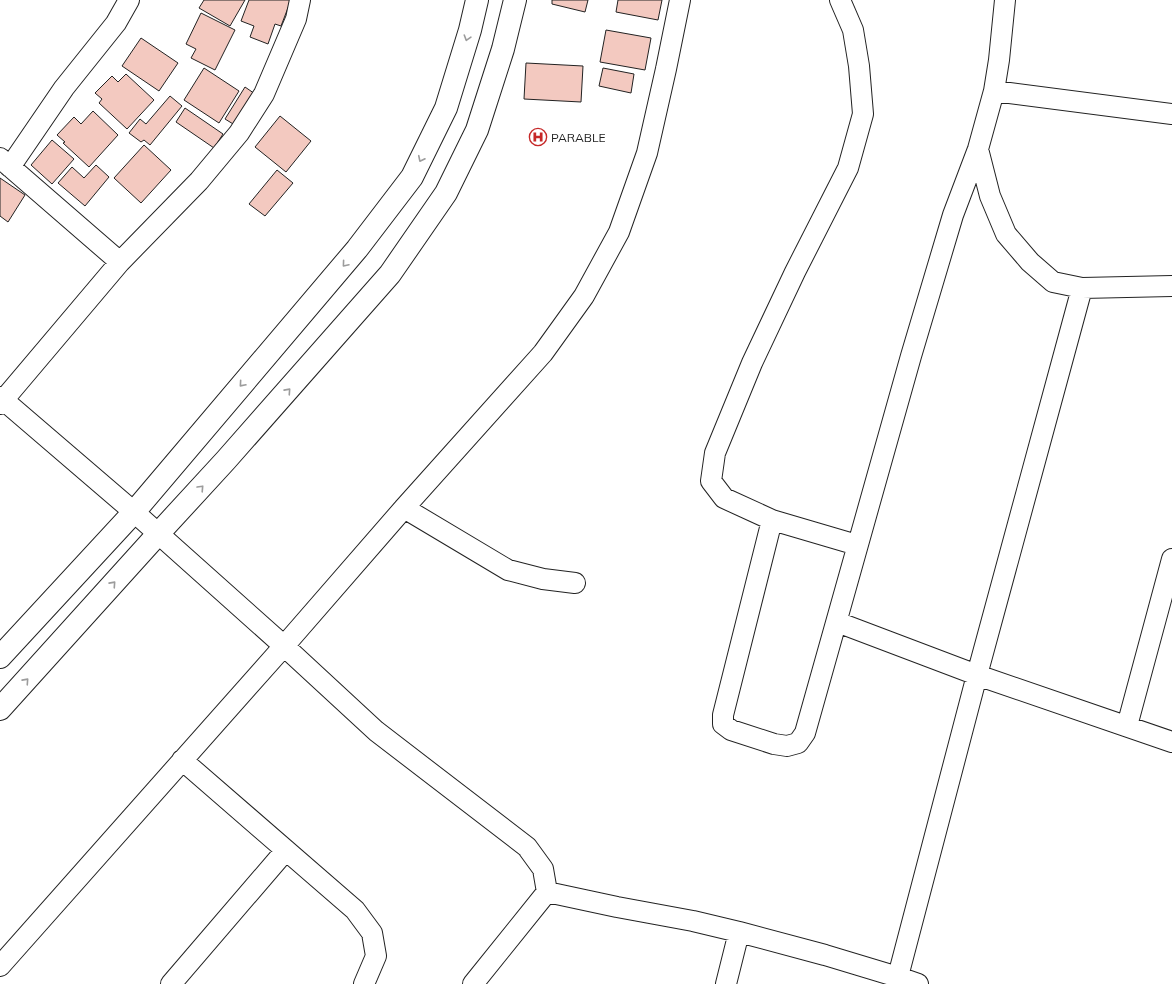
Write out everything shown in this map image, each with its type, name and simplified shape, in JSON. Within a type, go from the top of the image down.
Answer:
[{"type":"street","points":[[120,262],[5,163],[116,23],[129,0]]},
{"type":"street","points":[[300,0],[296,19],[264,94],[239,133],[199,181],[120,262],[1,400],[134,512],[284,646],[376,731],[527,847],[543,869],[547,892],[473,984]]},
{"type":"street","points":[[0,658],[134,512],[357,249],[412,176],[446,108],[470,30],[477,0]]},
{"type":"street","points":[[0,709],[158,534],[232,455],[390,274],[446,193],[477,130],[503,48],[515,0]]},
{"type":"street","points":[[0,966],[284,646],[404,508],[543,353],[584,296],[619,232],[647,153],[680,0]]},
{"type":"street","points":[[840,0],[853,30],[859,66],[863,114],[848,168],[795,272],[752,363],[715,453],[711,481],[724,498],[772,520],[857,545]]},
{"type":"street","points":[[772,520],[723,715],[723,724],[731,730],[774,744],[787,746],[798,743],[805,733],[910,356],[953,215],[978,149],[994,91],[999,60],[1005,0]]},
{"type":"street","points":[[994,91],[1172,114]]},
{"type":"street","points":[[978,149],[990,196],[1006,234],[1030,262],[1053,282],[1082,288],[1172,286]]},
{"type":"street","points":[[897,980],[1082,288]]},
{"type":"street","points":[[404,508],[508,570],[543,579],[575,583]]},
{"type":"street","points":[[1127,726],[1172,559]]},
{"type":"street","points":[[836,622],[978,675],[1172,742]]},
{"type":"street","points":[[182,760],[355,910],[372,933],[376,956],[364,984]]},
{"type":"street","points":[[170,984],[286,850]]},
{"type":"street","points":[[547,892],[693,921],[739,932],[825,955],[897,980],[918,984]]},
{"type":"street","points":[[726,984],[739,932]]},
{"type":"building","points":[[204,0],[245,0],[230,26],[199,8]]},
{"type":"building","points":[[249,0],[291,0],[281,26],[275,24],[268,44],[250,37],[254,26],[241,21]]},
{"type":"building","points":[[552,0],[588,0],[585,12],[552,4]]},
{"type":"building","points":[[618,0],[662,0],[658,20],[616,12]]},
{"type":"building","points":[[201,13],[235,30],[215,70],[191,58],[196,49],[186,44]]},
{"type":"building","points":[[606,30],[651,38],[645,70],[600,62]]},
{"type":"building","points":[[141,38],[178,63],[159,91],[122,66]]},
{"type":"building","points":[[526,63],[583,66],[581,102],[524,99]]},
{"type":"building","points":[[204,68],[239,91],[219,123],[184,100]]},
{"type":"building","points":[[603,68],[634,74],[631,93],[599,86]]},
{"type":"building","points":[[126,74],[154,100],[127,129],[99,103],[102,99],[95,93],[112,76],[118,82]]},
{"type":"building","points":[[245,87],[258,96],[238,127],[225,119]]},
{"type":"building","points":[[170,96],[182,106],[150,145],[144,140],[141,142],[129,133],[140,119],[146,124]]},
{"type":"building","points":[[185,108],[223,134],[214,148],[176,122]]},
{"type":"building","points":[[93,111],[118,135],[89,167],[63,143],[65,142],[57,135],[74,117],[81,124]]},
{"type":"building","points":[[280,116],[311,141],[286,172],[255,147]]},
{"type":"building","points":[[52,140],[74,159],[52,184],[31,165]]},
{"type":"building","points":[[144,145],[171,170],[141,203],[114,178]]},
{"type":"building","points":[[96,165],[109,177],[85,206],[58,183],[72,167],[84,178]]},
{"type":"building","points":[[277,170],[293,183],[265,216],[249,204]]},
{"type":"building","points":[[0,178],[25,195],[8,222],[0,216]]},
{"type":"place","name":"PARABLE","points":[[538,137]]}]
